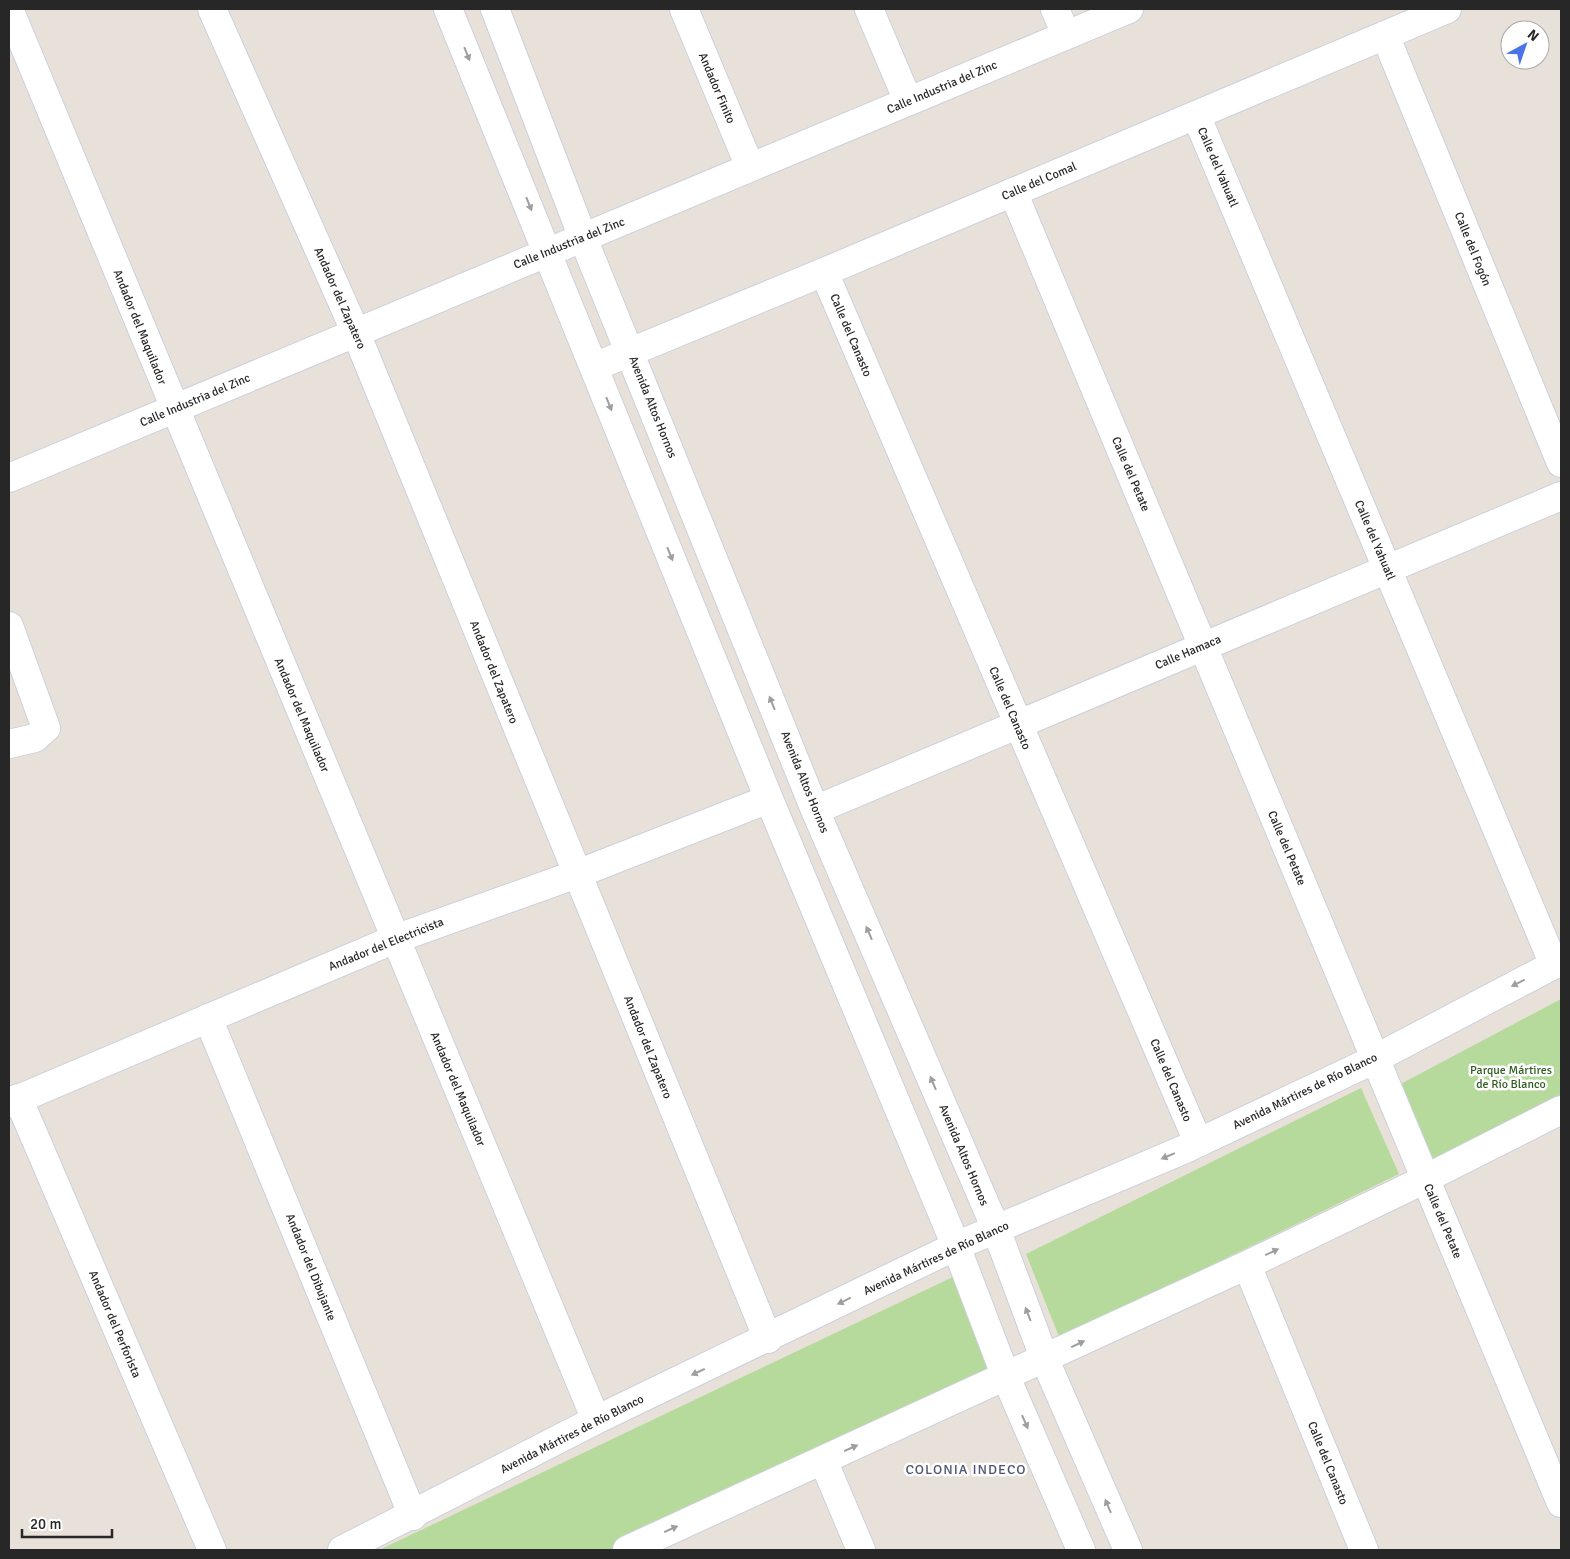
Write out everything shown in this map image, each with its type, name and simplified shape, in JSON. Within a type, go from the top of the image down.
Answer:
[{"type":"street","name":"Andador del Maquilador","points":[[9,9],[596,1420]]},
{"type":"street","name":"Andador del Zapatero","points":[[212,9],[356,333],[768,1339]]},
{"type":"street","points":[[448,9],[769,799],[956,1246],[1006,1377],[1081,1550]]},
{"type":"street","name":"Andador Finito","points":[[684,9],[750,167]]},
{"type":"street","points":[[869,9],[908,101]]},
{"type":"street","points":[[1055,9],[1066,35]]},
{"type":"street","name":"Calle Industria del Zinc","points":[[9,478],[1128,9]]},
{"type":"street","name":"Calle del Comal","points":[[594,367],[1447,9]]},
{"type":"street","name":"Avenida Altos Hornos","points":[[505,12],[583,238],[815,810],[996,1229],[1045,1360],[1128,1550]]},
{"type":"street","name":"Calle del Fogón","points":[[1385,35],[1561,463]]},
{"type":"street","name":"Calle del Yahuatl","points":[[1196,115],[1387,570],[1557,963]]},
{"type":"street","name":"Calle del Petate","points":[[1013,192],[1561,1503]]},
{"type":"street","name":"Calle del Canasto","points":[[824,272],[1198,1142]]},
{"type":"street","name":"Calle Hamaca","points":[[815,810],[1561,496]]},
{"type":"street","points":[[9,626],[46,728],[35,738],[9,744]]},
{"type":"street","name":"Andador del Electricista","points":[[14,1100],[395,939],[577,874],[769,799]]},
{"type":"street","name":"Avenida Mártires de Río Blanco","points":[[342,1550],[413,1516],[596,1420],[768,1339],[956,1246],[1198,1142],[1375,1058],[1557,963]]},
{"type":"street","name":"Andador del Dibujante","points":[[208,1018],[413,1516]]},
{"type":"street","name":"Andador del Perforista","points":[[14,1100],[212,1550]]},
{"type":"street","points":[[639,1547],[824,1460],[1045,1360],[1426,1179],[1561,1110]]},
{"type":"street","name":"Calle del Canasto","points":[[1247,1264],[1364,1550]]},
{"type":"street","points":[[824,1460],[860,1550]]},
{"type":"green space","name":"Parque Mártires de Río Blanco","points":[[1561,999],[1561,1103],[1430,1168],[1395,1087]]},
{"type":"green space","points":[[1361,1088],[1399,1174],[1060,1339],[1026,1254]]},
{"type":"green space","points":[[955,1276],[997,1371],[619,1550],[379,1550]]},
{"type":"district","name":"COLONIA INDECO","points":[[966,1469]]}]
